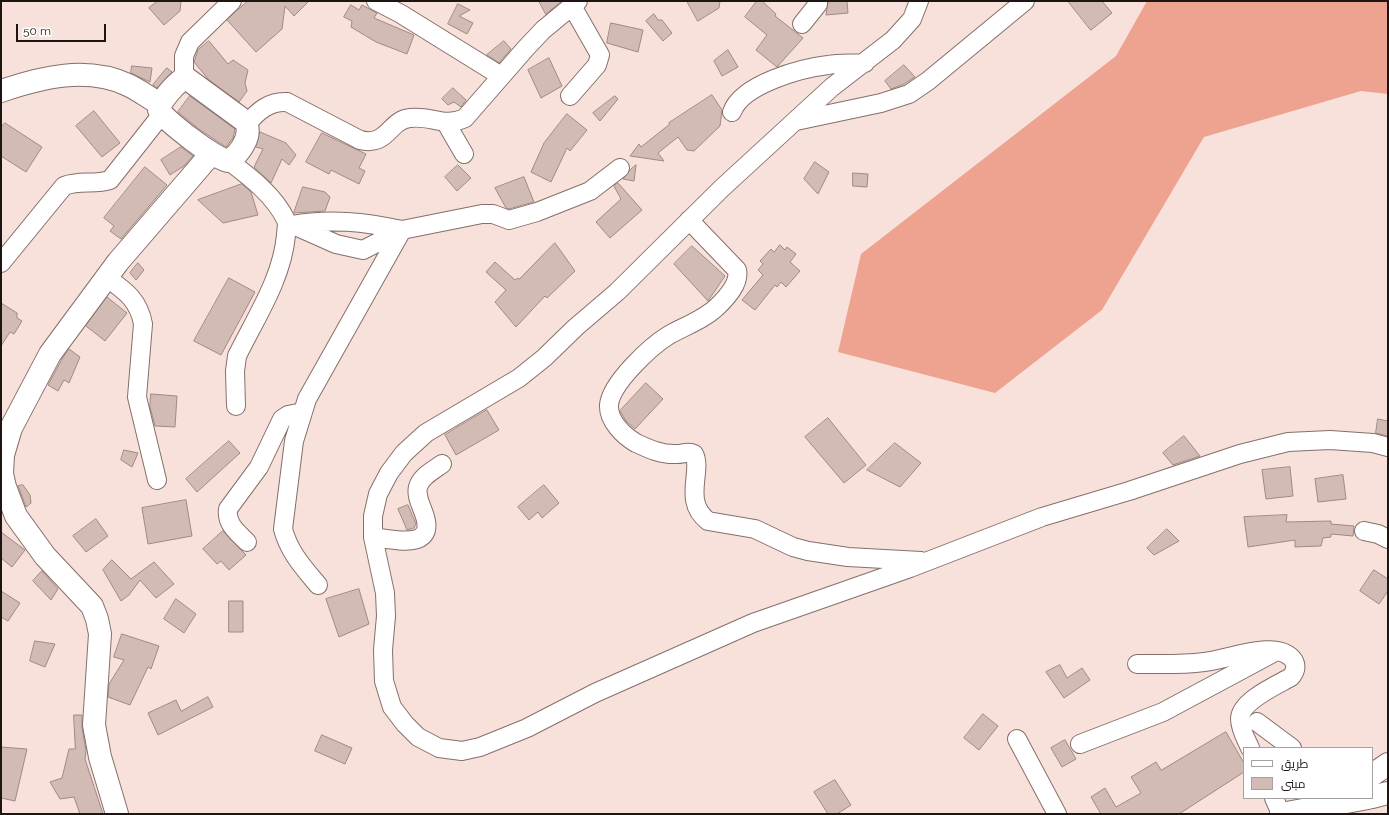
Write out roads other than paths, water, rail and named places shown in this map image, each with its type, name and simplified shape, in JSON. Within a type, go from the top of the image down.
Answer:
[{"type":"main road","points":[[1,91],[32,81],[68,75],[100,77],[128,85],[161,109],[220,157]]},
{"type":"main road","points":[[117,814],[100,757],[94,725],[100,634],[97,619],[92,606],[45,556],[16,516],[5,487],[1,463],[11,428],[50,354],[118,262],[220,157],[246,140],[248,133],[247,124],[244,119],[184,78],[161,109]]},
{"type":"main road","points":[[1373,774],[1388,764]]},
{"type":"main road","points":[[1373,797],[1388,793]]},
{"type":"main road","points":[[1281,810],[1317,799]]},
{"type":"main road","points":[[1281,810],[1361,799]]},
{"type":"street","points":[[184,78],[184,56],[190,42],[232,1]]},
{"type":"street","points":[[376,1],[401,14],[501,76]]},
{"type":"street","points":[[802,24],[818,4],[818,1]]},
{"type":"street","points":[[919,1],[912,19],[893,40],[832,87],[722,188],[617,292],[519,378],[426,433],[404,453],[389,473],[378,494],[373,516],[373,537],[386,592],[383,650],[384,681],[392,707],[405,724],[418,737],[439,748],[462,751],[480,747],[527,728],[595,693],[753,623],[926,562],[1042,518],[1254,450],[1288,442],[1330,440],[1373,443],[1388,447]]},
{"type":"street","points":[[795,121],[882,103],[909,94],[928,81],[1025,1]]},
{"type":"street","points":[[247,124],[256,114],[268,105],[281,102],[287,102],[360,140],[370,143],[376,142],[402,121],[410,118],[456,123],[464,118],[543,30],[575,3],[600,55],[596,65],[570,96]]},
{"type":"street","points":[[732,112],[747,94],[771,80],[829,64],[865,63]]},
{"type":"street","points":[[1,263],[64,186],[72,182],[101,183],[110,180],[161,109]]},
{"type":"street","points":[[446,123],[464,154]]},
{"type":"street","points":[[220,157],[266,192],[290,223],[336,244],[363,250],[402,230],[482,214],[493,214],[509,220],[537,212],[590,191],[607,180],[620,168]]},
{"type":"street","points":[[689,220],[737,270],[737,282],[718,306],[669,335],[635,362],[613,394],[609,404],[610,415],[615,425],[634,442],[652,450],[661,453],[678,454],[689,452],[694,454],[696,464],[694,493],[703,517],[708,521],[755,529],[793,547],[808,551],[848,557],[926,562]]},
{"type":"street","points":[[290,223],[344,221],[371,223],[402,230]]},
{"type":"street","points":[[236,406],[234,371],[237,356],[278,273],[290,223]]},
{"type":"street","points":[[318,585],[295,558],[286,543],[283,529],[294,441],[303,412],[319,378],[402,230]]},
{"type":"street","points":[[107,278],[128,292],[136,302],[141,314],[143,324],[137,397],[157,480]]},
{"type":"street","points":[[247,542],[230,525],[227,517],[228,509],[259,467],[282,419],[288,415],[303,412]]},
{"type":"street","points":[[373,537],[412,542],[420,538],[425,532],[427,524],[417,496],[418,488],[426,476],[442,464]]},
{"type":"street","points":[[1364,531],[1378,534],[1388,539]]},
{"type":"street","points":[[1137,664],[1204,662],[1256,650],[1278,650],[1290,655],[1295,663],[1295,672],[1291,677],[1247,703],[1240,718],[1243,733],[1250,747]]},
{"type":"street","points":[[1080,744],[1163,712],[1278,650]]},
{"type":"street","points":[[1257,722],[1291,747]]},
{"type":"street","points":[[1017,740],[1057,814]]}]
